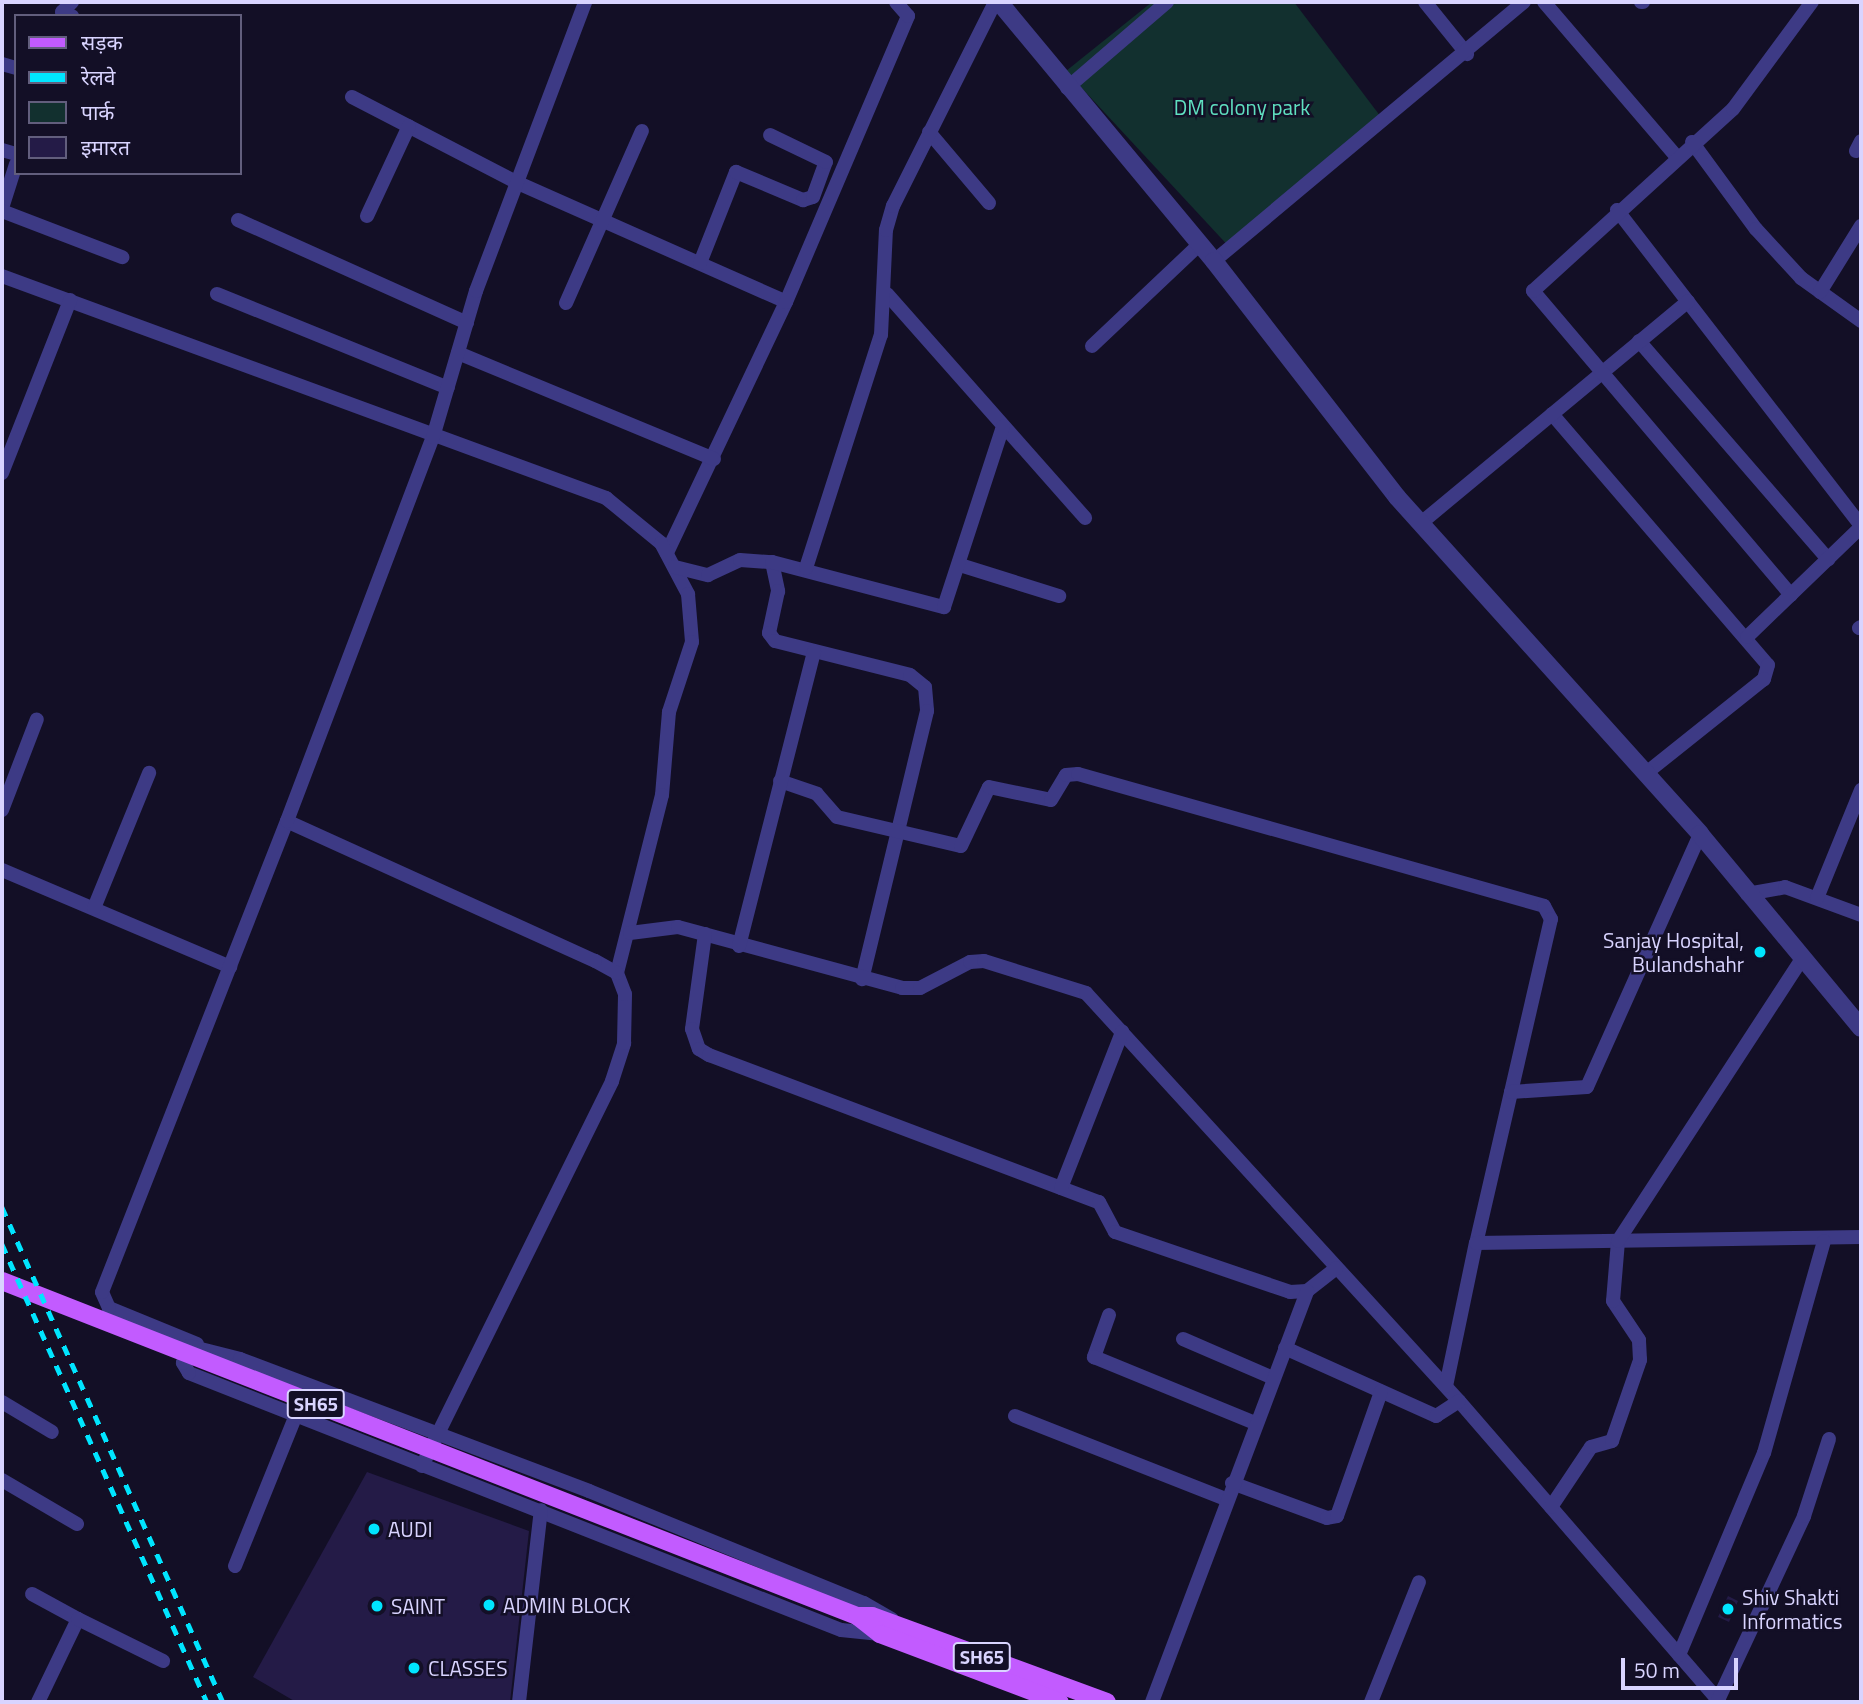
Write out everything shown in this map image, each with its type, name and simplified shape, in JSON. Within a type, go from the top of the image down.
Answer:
[{"type":"main road","name":"SH65","points":[[2,1281],[857,1616],[899,1626],[1107,1702]]},
{"type":"main road","name":"SH65","points":[[857,1616],[880,1634],[1060,1702]]},
{"type":"street","points":[[585,2],[467,323],[433,437],[101,1297],[109,1308],[197,1344],[438,1433],[864,1602],[899,1626]]},
{"type":"street","points":[[667,553],[714,459],[786,302],[908,16],[896,2]]},
{"type":"street","points":[[806,568],[881,335],[887,294],[886,230],[929,132],[997,2],[1214,261],[1421,523],[1700,834],[1747,894],[1861,1028]]},
{"type":"street","points":[[1424,2],[1467,54]]},
{"type":"street","points":[[1214,261],[1467,54],[1524,2]]},
{"type":"street","points":[[1544,2],[1676,156]]},
{"type":"street","points":[[1791,595],[1533,291],[1676,156],[1740,101],[1812,2]]},
{"type":"street","points":[[1067,88],[1163,3]]},
{"type":"street","points":[[352,97],[518,183],[786,302]]},
{"type":"street","points":[[367,216],[409,126]]},
{"type":"street","points":[[566,303],[642,131]]},
{"type":"street","points":[[929,132],[989,203]]},
{"type":"street","points":[[699,263],[736,172],[803,200],[813,197],[826,162],[770,135]]},
{"type":"street","points":[[1692,142],[1756,229],[1820,292],[1861,321]]},
{"type":"street","points":[[14,171],[2,210],[122,257]]},
{"type":"street","points":[[1618,210],[1861,527],[1747,637]]},
{"type":"street","points":[[238,220],[467,323]]},
{"type":"street","points":[[1820,292],[1861,226]]},
{"type":"street","points":[[1092,346],[1200,244]]},
{"type":"street","points":[[2,276],[433,437],[606,498],[640,521],[667,553],[688,594],[692,642],[669,712],[662,795],[630,933],[617,973],[625,994],[624,1043],[612,1081],[422,1466]]},
{"type":"street","points":[[217,294],[448,388]]},
{"type":"street","points":[[887,294],[1085,518]]},
{"type":"street","points":[[2,472],[70,300]]},
{"type":"street","points":[[1421,523],[1688,300]]},
{"type":"street","points":[[1639,341],[1828,559]]},
{"type":"street","points":[[458,354],[714,459]]},
{"type":"street","points":[[1552,414],[1766,658],[1764,679],[1645,774]]},
{"type":"street","points":[[675,568],[708,575],[740,560],[772,562],[806,568],[937,608],[948,602],[1003,426]]},
{"type":"street","points":[[772,562],[778,591],[771,637],[814,651],[910,675],[925,687],[927,711],[863,979]]},
{"type":"street","points":[[960,565],[1059,596]]},
{"type":"street","points":[[739,946],[814,651]]},
{"type":"street","points":[[2,810],[37,719]]},
{"type":"street","points":[[94,908],[149,773]]},
{"type":"street","points":[[780,781],[817,794],[830,815],[961,846],[989,788],[1051,800],[1071,773],[1544,906],[1551,919],[1446,1386]]},
{"type":"street","points":[[1817,898],[1861,790]]},
{"type":"street","points":[[287,821],[617,973]]},
{"type":"street","points":[[1511,1092],[1587,1087],[1700,834]]},
{"type":"street","points":[[2,870],[230,967]]},
{"type":"street","points":[[1747,894],[1770,886],[1817,898],[1861,915]]},
{"type":"street","points":[[630,933],[678,927],[863,979],[920,988],[970,962],[992,962],[1086,993],[1446,1386],[1719,1701],[1799,1527],[1829,1438]]},
{"type":"street","points":[[705,934],[692,1029],[699,1049],[1099,1202],[1115,1232],[1290,1292],[1307,1291]]},
{"type":"street","points":[[1551,1507],[1591,1447],[1612,1441],[1640,1360],[1639,1340],[1613,1301],[1618,1241],[1803,957]]},
{"type":"street","points":[[1061,1188],[1122,1032]]},
{"type":"street","points":[[1476,1243],[1824,1241],[1861,1237]]},
{"type":"street","points":[[1679,1655],[1764,1453],[1824,1241]]},
{"type":"street","points":[[1152,1702],[1232,1483],[1307,1291],[1336,1268]]},
{"type":"street","points":[[1109,1315],[1094,1357],[1255,1423]]},
{"type":"street","points":[[1183,1339],[1273,1378]]},
{"type":"street","points":[[197,1344],[190,1346],[183,1363],[189,1373],[841,1630],[880,1634]]},
{"type":"street","points":[[1285,1349],[1436,1416],[1459,1401]]},
{"type":"street","points":[[1232,1483],[1327,1518],[1337,1516],[1381,1392]]},
{"type":"street","points":[[2,1402],[52,1432]]},
{"type":"street","points":[[235,1566],[296,1415]]},
{"type":"street","points":[[1015,1416],[1226,1499]]},
{"type":"street","points":[[2,1480],[77,1524]]},
{"type":"street","points":[[519,1702],[541,1510]]},
{"type":"street","points":[[1371,1702],[1419,1582]]},
{"type":"street","points":[[32,1594],[163,1661]]},
{"type":"street","points":[[38,1702],[79,1619]]},
{"type":"green space","name":"DM colony park","points":[[1152,2],[1294,2],[1387,125],[1233,251],[1066,71]]},
{"type":"building","points":[[367,1472],[529,1531],[510,1702],[296,1702],[253,1677]]},
{"type":"building","name":"Shiv Shakti Informatics","points":[[1728,1596],[1738,1601],[1729,1622],[1718,1617]]},
{"type":"railway","points":[[2,1207],[223,1702]]},
{"type":"railway","points":[[2,1244],[207,1702]]},
{"type":"place","name":"Sanjay Hospital, Bulandshahr","points":[[1760,952]]},
{"type":"place","name":"AUDI","points":[[374,1529]]},
{"type":"place","name":"ADMIN BLOCK","points":[[489,1605]]},
{"type":"place","name":"SAINT","points":[[377,1606]]},
{"type":"place","name":"Shiv Shakti Informatics","points":[[1728,1609]]},
{"type":"place","name":"CLASSES","points":[[414,1668]]}]
